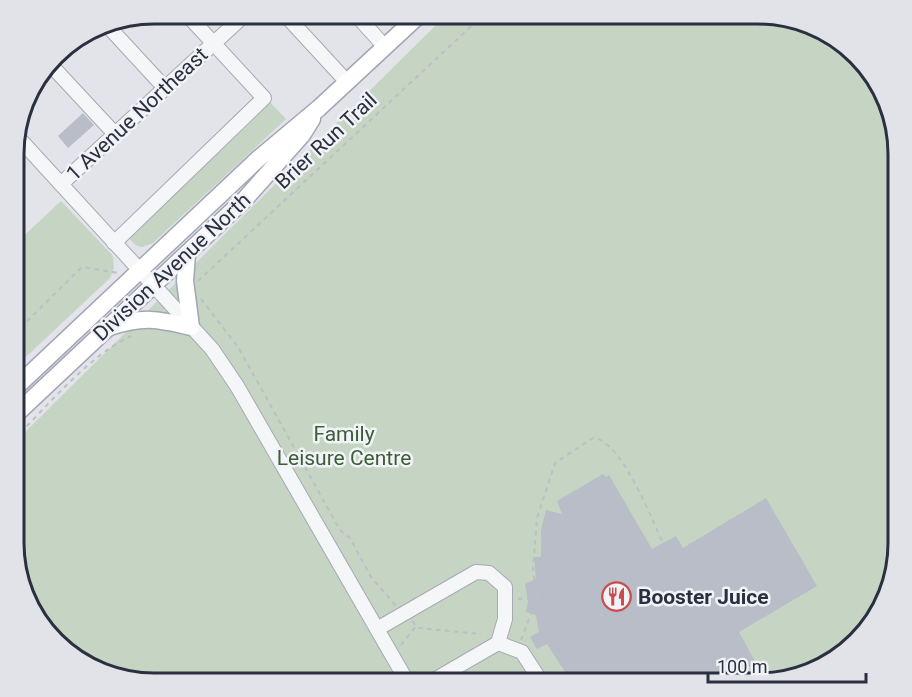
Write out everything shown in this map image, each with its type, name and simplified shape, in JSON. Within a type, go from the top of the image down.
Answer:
[{"type":"main road","name":"Division Avenue North","points":[[24,380],[258,159],[319,108],[410,24]]},
{"type":"main road","name":"Division Avenue North","points":[[24,406],[266,177],[302,135],[319,108]]},
{"type":"main road","points":[[106,328],[147,318],[191,327],[185,281],[187,254]]},
{"type":"street","points":[[114,243],[264,98],[196,24]]},
{"type":"street","name":"1 Avenue Northeast","points":[[61,184],[235,24]]},
{"type":"street","points":[[294,24],[347,82]]},
{"type":"street","points":[[365,24],[386,46]]},
{"type":"street","points":[[112,31],[165,88]]},
{"type":"street","points":[[55,69],[115,134]]},
{"type":"street","points":[[25,144],[212,350],[237,386],[402,673]]},
{"type":"street","points":[[377,629],[476,572],[496,578],[505,587],[506,599],[505,619],[498,643],[446,673]]},
{"type":"street","points":[[498,643],[522,652],[536,673]]},
{"type":"path","name":"Brier Run Trail","points":[[194,288],[195,281],[198,281],[473,24]]},
{"type":"path","points":[[24,324],[82,267],[118,273]]},
{"type":"path","points":[[196,293],[238,347],[339,530],[350,538],[371,577],[398,609]]},
{"type":"path","points":[[24,429],[90,365],[114,345],[132,335]]},
{"type":"path","points":[[521,640],[537,598],[533,555],[539,509],[549,488],[555,463],[593,438],[602,440],[626,468],[663,543]]},
{"type":"path","points":[[506,599],[543,598]]},
{"type":"path","points":[[410,619],[416,626],[481,634]]},
{"type":"path","points":[[401,645],[416,626]]},
{"type":"path","points":[[746,669],[749,673]]},
{"type":"green space","name":"Family Leisure Centre","points":[[437,24],[767,24],[784,26],[823,41],[844,56],[856,68],[875,96],[886,128],[888,154],[888,552],[884,577],[871,608],[850,635],[816,660],[792,669],[758,673],[145,673],[120,669],[96,660],[68,641],[37,601],[28,577],[24,552],[24,433]]},
{"type":"green space","points":[[269,101],[286,119],[153,243],[142,247],[137,246],[125,235]]},
{"type":"green space","points":[[61,201],[113,256],[114,268],[110,278],[24,359],[24,236]]},
{"type":"building","points":[[83,113],[94,125],[68,148],[58,136]]},
{"type":"building","points":[[603,474],[606,477],[609,475],[652,549],[676,536],[683,548],[766,498],[817,586],[739,632],[756,663],[738,673],[566,673],[547,644],[537,649],[530,637],[539,632],[536,615],[526,612],[528,602],[525,584],[536,579],[534,557],[541,557],[541,530],[546,510],[562,514],[557,501]]},
{"type":"place","name":"Booster Juice","points":[[617,597]]}]
